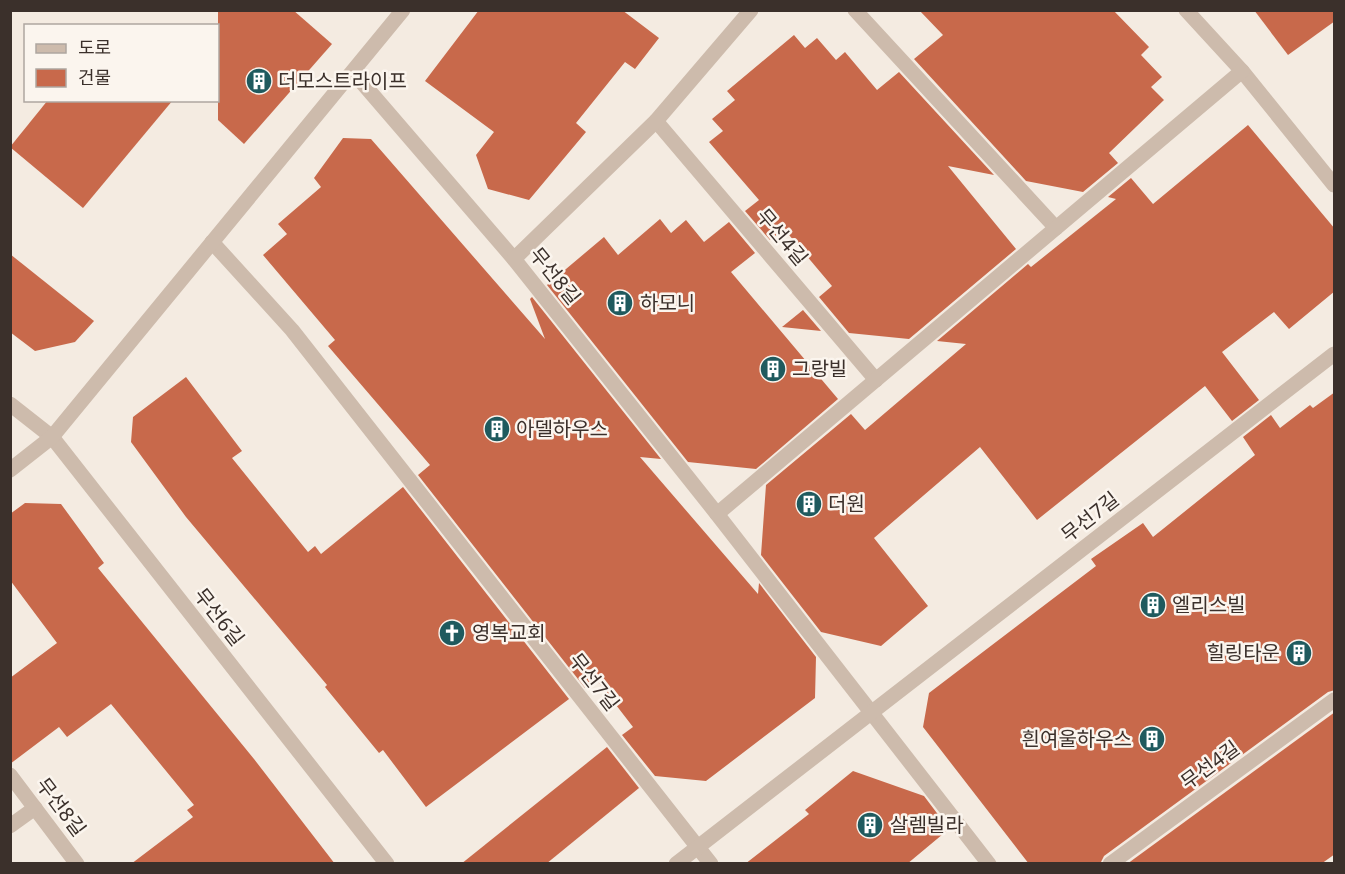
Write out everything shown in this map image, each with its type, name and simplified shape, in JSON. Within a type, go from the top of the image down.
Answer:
[{"type":"street","points":[[10,470],[51,437],[403,10]]},
{"type":"street","points":[[514,259],[656,121],[751,10]]},
{"type":"street","points":[[855,10],[1056,228]]},
{"type":"street","points":[[1186,10],[1242,71],[1335,185]]},
{"type":"street","points":[[989,864],[717,514],[1242,71]]},
{"type":"street","name":"무선8길","points":[[353,72],[514,259],[717,514]]},
{"type":"street","name":"무선4길","points":[[656,121],[876,380]]},
{"type":"street","name":"무선7길","points":[[212,242],[292,330],[711,864]]},
{"type":"street","name":"무선7길","points":[[676,864],[1335,354]]},
{"type":"street","name":"무선6길","points":[[10,404],[51,437],[387,864]]},
{"type":"street","name":"무선4길","points":[[1110,864],[1335,700]]},
{"type":"street","name":"무선8길","points":[[10,775],[77,864]]},
{"type":"street","points":[[10,826],[35,808]]},
{"type":"building","name":"더모스트라이프","points":[[218,10],[293,10],[332,44],[244,144],[218,120]]},
{"type":"building","points":[[479,10],[622,10],[659,38],[635,69],[625,62],[576,123],[586,132],[529,200],[488,189],[476,155],[494,132],[425,81]]},
{"type":"building","points":[[919,10],[1113,10],[1149,47],[1141,55],[1162,77],[1151,87],[1164,100],[1109,153],[1118,163],[1083,192],[1026,181],[914,59],[943,35]]},
{"type":"building","points":[[1254,10],[1335,10],[1335,21],[1288,55]]},
{"type":"building","points":[[794,35],[805,48],[817,38],[836,60],[845,52],[877,90],[899,72],[994,175],[948,166],[1016,249],[909,339],[849,333],[819,297],[832,286],[784,229],[770,240],[745,211],[759,200],[709,142],[723,131],[712,119],[735,100],[727,91]]},
{"type":"building","points":[[46,102],[171,102],[83,208],[10,147]]},
{"type":"building","points":[[1248,125],[1335,229],[1335,291],[1289,329],[1274,312],[1222,352],[1259,400],[1232,421],[1205,386],[1037,520],[980,447],[874,538],[928,606],[881,646],[821,632],[761,555],[766,485],[851,414],[865,430],[966,344],[937,341],[1028,264],[1031,267],[1116,199],[1108,197],[1131,178],[1153,204]]},
{"type":"building","points":[[343,138],[371,139],[545,339],[530,299],[532,297],[661,459],[640,457],[758,594],[759,583],[816,657],[815,698],[706,781],[655,776],[622,735],[633,727],[596,679],[585,688],[418,475],[430,465],[328,346],[335,340],[263,255],[287,234],[278,224],[321,187],[314,178]]},
{"type":"building","points":[[660,219],[671,233],[686,220],[704,242],[729,222],[755,253],[731,272],[838,399],[756,469],[688,462],[547,285],[604,237],[618,255]]},
{"type":"building","points":[[10,254],[94,321],[75,342],[35,351],[10,332]]},
{"type":"building","points":[[803,310],[821,331],[782,327]]},
{"type":"building","points":[[186,377],[242,451],[232,458],[308,552],[315,546],[321,554],[403,487],[569,699],[426,807],[383,750],[379,753],[325,687],[327,685],[186,517],[131,442],[133,417]]},
{"type":"building","points":[[1335,392],[1335,690],[1328,692],[1104,856],[1100,864],[1029,864],[923,727],[929,693],[1096,566],[1091,559],[1143,523],[1153,537],[1255,455],[1243,437],[1271,415],[1280,428],[1310,405],[1313,408]]},
{"type":"building","points":[[25,503],[61,504],[104,563],[98,568],[254,759],[335,864],[131,864],[193,817],[187,810],[194,805],[111,704],[67,737],[59,727],[10,764],[10,678],[57,643],[10,580],[10,514]]},
{"type":"building","points":[[1335,712],[1335,854],[1321,864],[1127,864]]},
{"type":"building","points":[[607,747],[639,788],[546,864],[461,864]]},
{"type":"building","name":"살렘빌라","points":[[853,771],[924,796],[949,829],[907,864],[745,864],[809,814],[805,810]]},
{"type":"place","name":"더모스트라이프","points":[[259,81]]},
{"type":"place","name":"하모니","points":[[620,303]]},
{"type":"place","name":"그랑빌","points":[[773,369]]},
{"type":"place","name":"아델하우스","points":[[497,429]]},
{"type":"place","name":"더원","points":[[809,504]]},
{"type":"place","name":"엘리스빌","points":[[1153,605]]},
{"type":"place","name":"영복교회","points":[[452,633]]},
{"type":"place","name":"힐링타운","points":[[1299,653]]},
{"type":"place","name":"흰여울하우스","points":[[1152,739]]},
{"type":"place","name":"살렘빌라","points":[[870,825]]}]
